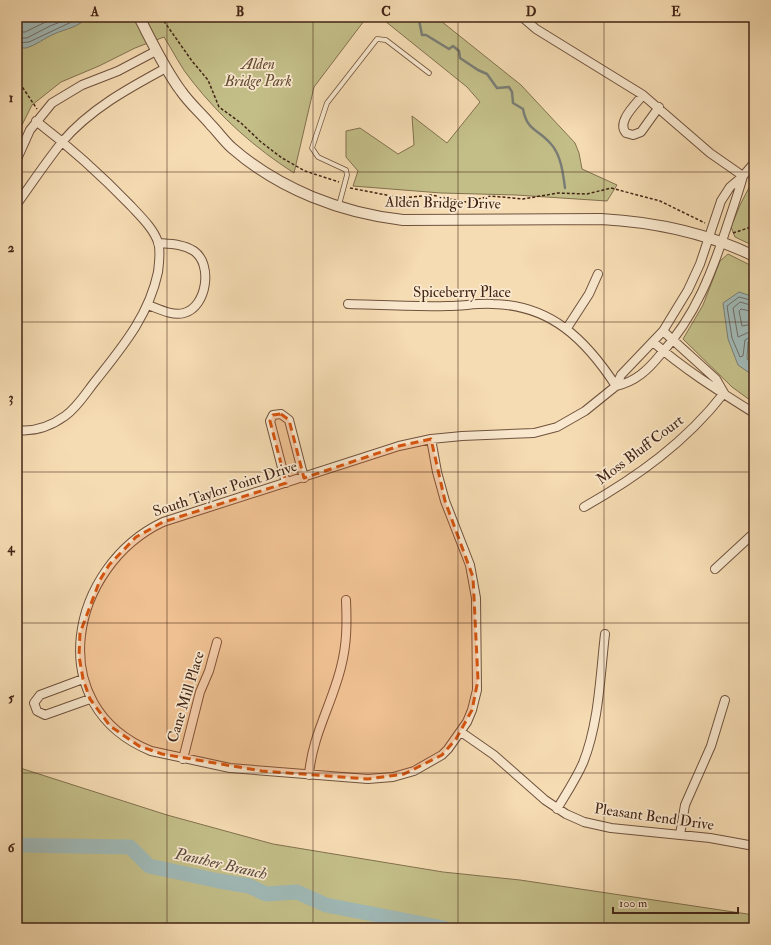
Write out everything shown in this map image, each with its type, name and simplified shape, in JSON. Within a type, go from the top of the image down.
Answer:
[{"type":"street","name":"Alden Bridge Drive","points":[[139,17],[166,68],[193,108],[211,124],[230,147],[264,172],[301,192],[372,216],[424,221],[627,220],[666,226],[708,236],[754,256]]},
{"type":"street","points":[[522,17],[536,29],[643,95],[659,107],[710,152],[743,176]]},
{"type":"street","points":[[17,159],[24,140],[36,121],[52,103],[71,91],[118,71],[156,51]]},
{"type":"street","points":[[17,204],[63,141],[102,106],[166,68]]},
{"type":"street","points":[[643,95],[624,121],[623,127],[626,133],[633,135],[641,132],[659,107]]},
{"type":"street","points":[[17,430],[30,430],[50,425],[74,409],[129,339],[148,305],[158,269],[158,243],[153,231],[102,176],[63,141],[36,121]]},
{"type":"street","points":[[616,386],[625,370],[663,332],[688,290],[700,264],[708,236],[722,201],[730,187],[743,176],[754,163]]},
{"type":"street","points":[[616,386],[629,383],[639,376],[664,352],[701,297],[726,231],[743,176]]},
{"type":"street","points":[[148,305],[171,313],[184,313],[194,307],[200,300],[206,276],[203,263],[195,252],[182,245],[158,243]]},
{"type":"street","points":[[567,328],[589,294],[598,274]]},
{"type":"street","name":"Spiceberry Place","points":[[348,304],[426,306],[504,304],[536,312],[567,328],[595,356],[616,386]]},
{"type":"street","points":[[663,332],[716,379],[724,393]]},
{"type":"street","points":[[654,342],[664,352],[710,387],[724,393],[754,413]]},
{"type":"street","name":"South Taylor Point Drive","points":[[431,439],[437,472],[445,501],[470,565],[476,598],[477,690],[472,710],[461,732],[442,755],[424,766],[404,774],[368,779],[309,775],[230,768],[183,759],[151,751],[129,741],[110,726],[90,699],[83,678],[79,656],[83,622],[100,580],[122,550],[136,537],[163,522],[286,484],[399,446],[431,439],[534,433],[547,430],[575,418],[616,386]]},
{"type":"street","name":"Moss Bluff Court","points":[[584,507],[619,487],[672,448],[686,436],[724,393]]},
{"type":"street","points":[[286,484],[270,421],[273,415],[281,414],[289,420],[304,478]]},
{"type":"street","points":[[715,569],[754,533]]},
{"type":"street","points":[[309,775],[313,746],[334,690],[346,646],[346,600]]},
{"type":"street","points":[[558,809],[582,764],[589,745],[594,726],[605,634]]},
{"type":"street","name":"Cane Mill Place","points":[[183,759],[200,692],[209,671],[217,642]]},
{"type":"street","points":[[83,678],[40,695],[34,703],[37,711],[46,715],[90,699]]},
{"type":"street","points":[[680,835],[685,805],[711,746],[725,700]]},
{"type":"street","name":"Pleasant Bend Drive","points":[[461,732],[491,752],[545,800],[558,809],[584,822],[601,826],[680,835],[754,846]]},
{"type":"lane","points":[[339,206],[347,173],[343,167],[318,157],[313,152],[313,146],[327,103],[376,40],[386,40],[429,72]]},
{"type":"path","points":[[161,17],[192,61],[208,80],[219,107],[242,123],[261,142],[282,158],[305,171],[331,179],[351,189],[402,198],[432,195],[465,202],[490,196],[523,199],[558,193],[587,194],[610,188],[660,201],[712,225]]},
{"type":"path","points":[[17,79],[38,110]]},
{"type":"path","points":[[726,231],[733,234],[754,226]]},
{"type":"highlighted area","points":[[281,414],[289,420],[304,478],[399,446],[431,439],[445,501],[473,577],[478,680],[472,710],[456,739],[442,755],[404,774],[368,779],[262,771],[162,754],[139,746],[110,726],[90,699],[83,679],[79,656],[80,633],[100,580],[109,565],[136,537],[163,522],[286,483],[270,421],[273,415]]},
{"type":"green space","name":"Alden Bridge Park","points":[[17,17],[367,17],[314,87],[294,173],[239,132],[203,95],[188,76],[164,37],[135,48],[99,66],[61,82],[32,105],[17,135]]},
{"type":"green space","points":[[380,17],[436,17],[521,85],[575,143],[579,153],[582,169],[617,185],[607,201],[516,195],[441,193],[353,186],[358,171],[346,157],[346,131],[360,128],[398,154],[414,145],[412,116],[447,143],[480,102],[467,87]]},
{"type":"green space","points":[[754,178],[754,246],[735,237],[731,227],[740,205]]},
{"type":"green space","points":[[728,254],[754,267],[754,403],[732,387],[683,339],[703,305],[720,261]]},
{"type":"green space","points":[[17,767],[167,815],[273,844],[443,872],[520,880],[754,915],[754,928],[17,928]]},
{"type":"water","points":[[17,17],[87,17],[80,23],[47,37],[34,45],[26,48],[20,48],[17,47]]},
{"type":"water","points":[[739,292],[754,297],[754,338],[748,342],[747,359],[754,365],[754,376],[738,365],[728,339],[723,303]]},
{"type":"waterway","points":[[410,17],[411,19],[419,20],[422,35],[426,35],[449,49],[453,46],[459,51],[460,58],[487,74],[497,88],[509,87],[512,92],[513,103],[523,109],[527,122],[530,126],[546,139],[557,153],[561,164],[565,188]]},
{"type":"waterway","name":"Panther Branch","points":[[17,845],[130,847],[149,866],[249,886],[266,894],[297,892],[326,905],[444,928]]}]
